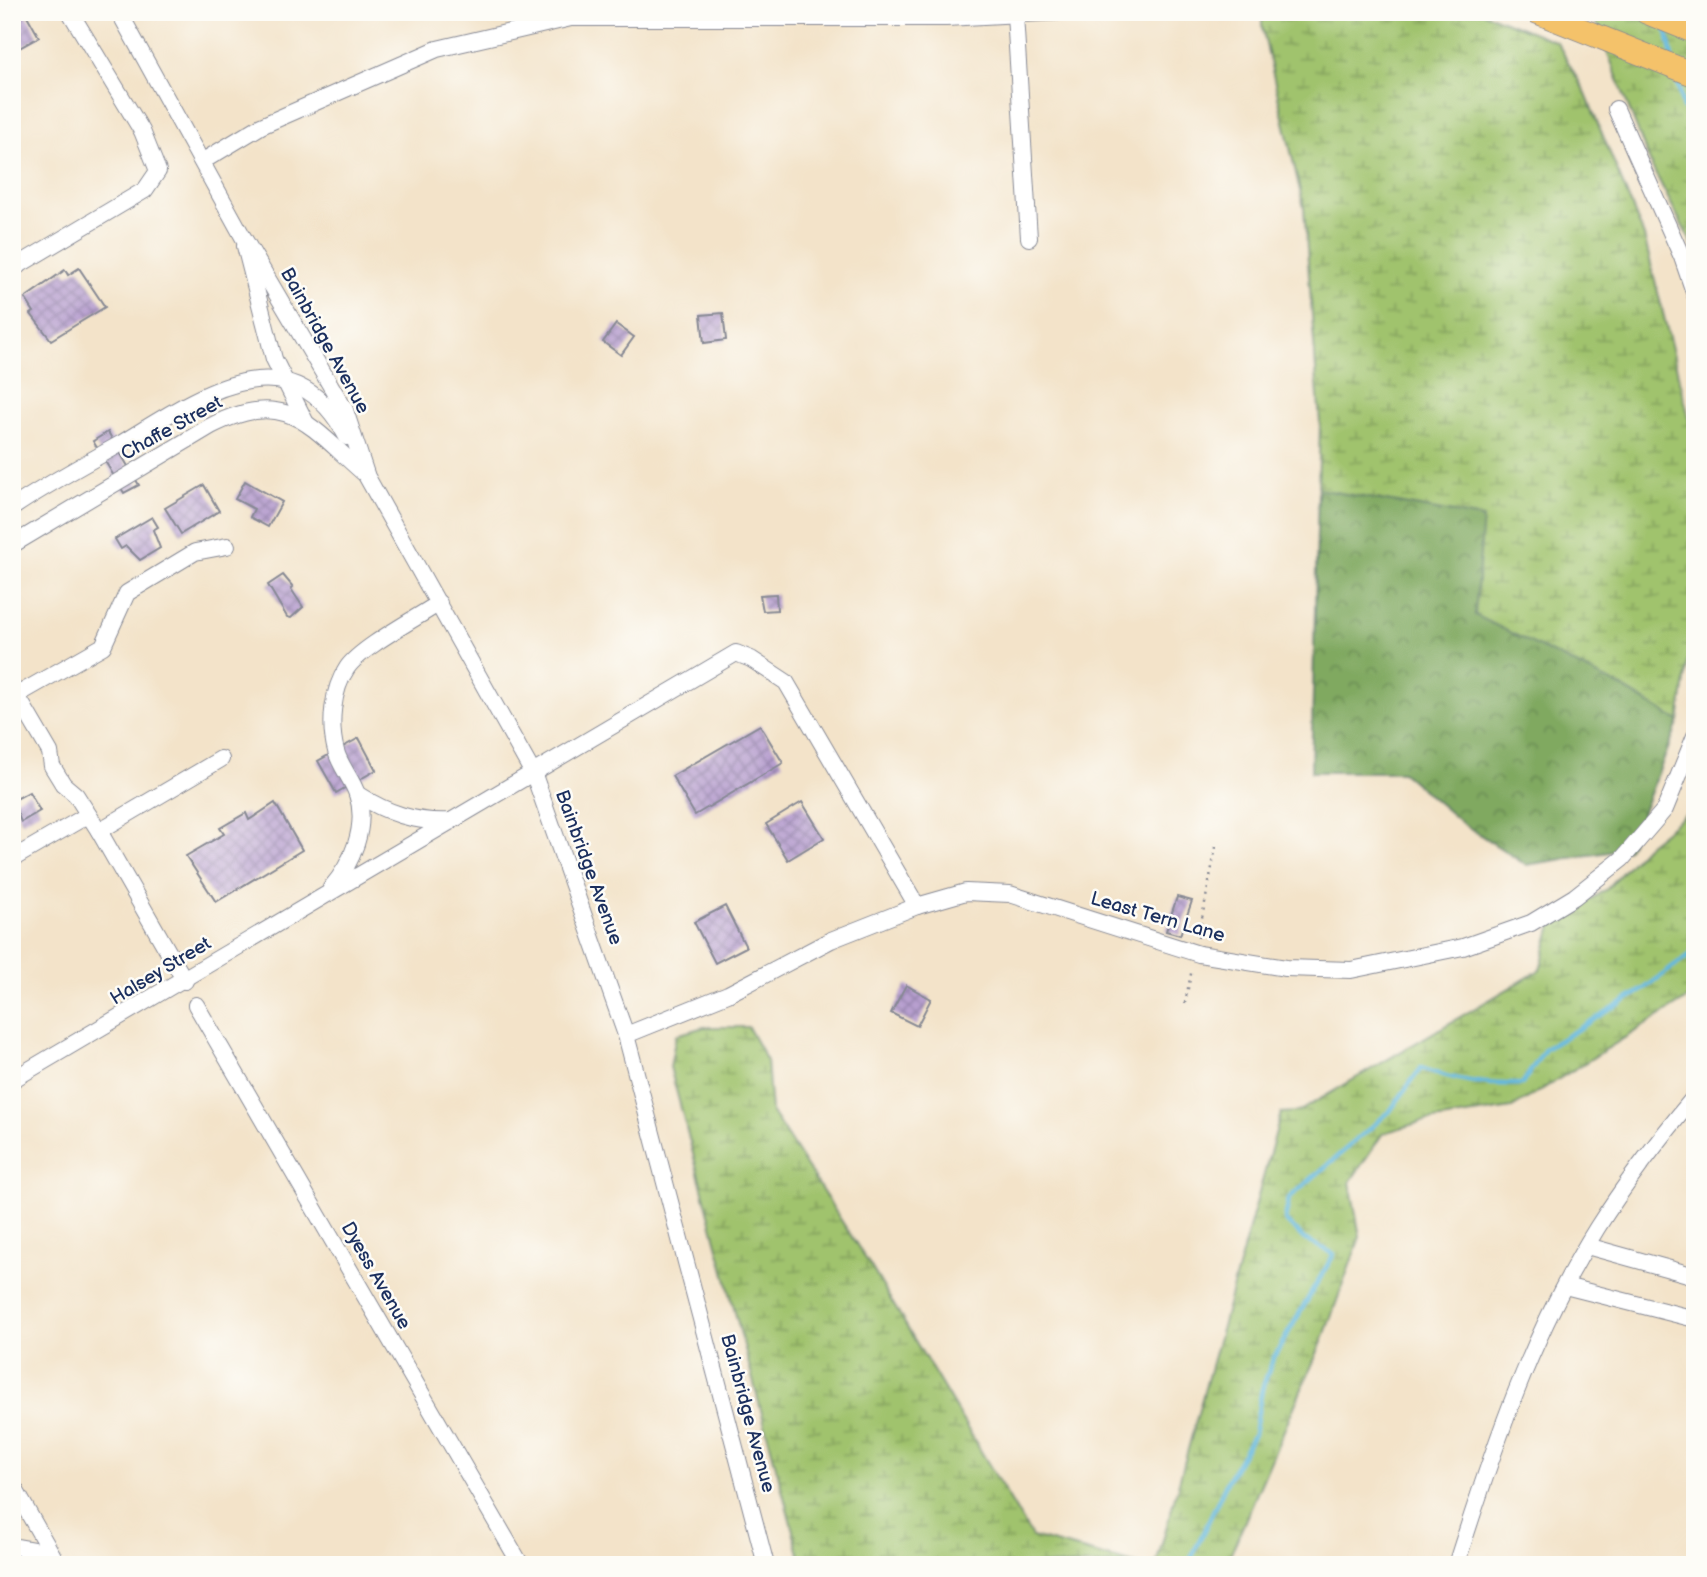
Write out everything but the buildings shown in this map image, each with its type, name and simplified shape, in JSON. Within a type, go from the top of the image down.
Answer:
[{"type":"highway","points":[[1536,12],[1695,75]]},
{"type":"highway","points":[[1646,12],[1695,32]]},
{"type":"street","points":[[12,268],[145,190],[158,171],[142,131],[70,12]]},
{"type":"street","name":"Bainbridge Avenue","points":[[119,12],[243,237],[345,410],[368,477],[534,775],[626,1035],[766,1565]]},
{"type":"street","points":[[203,162],[261,126],[437,49],[571,18],[946,18],[1061,12]]},
{"type":"street","points":[[1015,15],[1029,238]]},
{"type":"street","points":[[1616,109],[1682,257],[1695,295]]},
{"type":"street","name":"Bainbridge Avenue","points":[[243,237],[253,286],[274,359],[305,421]]},
{"type":"street","name":"Chaffe Street","points":[[12,508],[206,392],[245,380],[285,382],[314,392],[332,412],[368,477]]},
{"type":"street","name":"Chaffe Street","points":[[12,545],[233,414],[256,409],[291,414],[305,421],[368,477]]},
{"type":"street","points":[[185,981],[99,831],[52,766],[50,752],[15,691],[103,646],[127,593],[195,552],[227,546]]},
{"type":"street","name":"Halsey Street","points":[[327,893],[350,861],[359,831],[357,794],[336,751],[331,724],[336,695],[347,667],[439,603]]},
{"type":"street","name":"Halsey Street","points":[[12,1080],[185,981],[327,893],[368,873],[736,653],[751,659],[786,682],[917,906]]},
{"type":"street","name":"Least Tern Lane","points":[[626,1035],[728,994],[831,940],[917,906],[966,892],[1010,894],[1195,953],[1286,968],[1351,970],[1463,947],[1531,923],[1574,897],[1622,859],[1665,809],[1695,736]]},
{"type":"street","points":[[99,831],[221,758]]},
{"type":"street","points":[[357,794],[393,814],[428,822],[453,821]]},
{"type":"street","points":[[12,859],[88,815]]},
{"type":"street","name":"Dyess Avenue","points":[[196,1005],[521,1565]]},
{"type":"street","points":[[1456,1565],[1509,1406],[1566,1286],[1587,1245],[1623,1188],[1695,1096]]},
{"type":"street","points":[[1587,1245],[1695,1276]]},
{"type":"street","points":[[1566,1286],[1695,1319]]},
{"type":"street","points":[[12,1484],[55,1559]]},
{"type":"street","points":[[12,1546],[55,1559]]},
{"type":"path","points":[[1185,1003],[1217,842]]},
{"type":"green space","points":[[1262,12],[1482,12],[1557,42],[1585,92],[1644,236],[1695,442],[1695,614],[1679,721],[1623,688],[1475,615],[1483,518],[1318,489],[1320,423],[1304,208],[1262,27]]},
{"type":"green space","points":[[1592,12],[1695,12],[1695,250],[1651,165]]},
{"type":"green space","points":[[1318,489],[1483,518],[1623,688],[1679,721],[1628,849],[1526,865],[1462,823],[1402,772],[1311,772]]},
{"type":"green space","points":[[1695,807],[1695,994],[1512,1108],[1421,1122],[1383,1133],[1350,1182],[1360,1237],[1322,1342],[1226,1565],[1156,1565],[1281,1113],[1298,1112],[1540,970],[1552,925],[1607,889],[1646,846]]},
{"type":"green space","points":[[704,1027],[748,1027],[767,1061],[771,1111],[873,1270],[1032,1537],[1138,1565],[802,1565],[670,1067],[676,1035]]},
{"type":"waterway","points":[[1666,28],[1672,57]]},
{"type":"waterway","points":[[1676,76],[1683,108],[1695,118]]},
{"type":"waterway","points":[[1188,1565],[1228,1479],[1254,1434],[1262,1389],[1273,1359],[1334,1254],[1304,1239],[1285,1220],[1289,1198],[1390,1111],[1421,1068],[1470,1081],[1522,1084],[1545,1049],[1641,991],[1695,951]]}]
